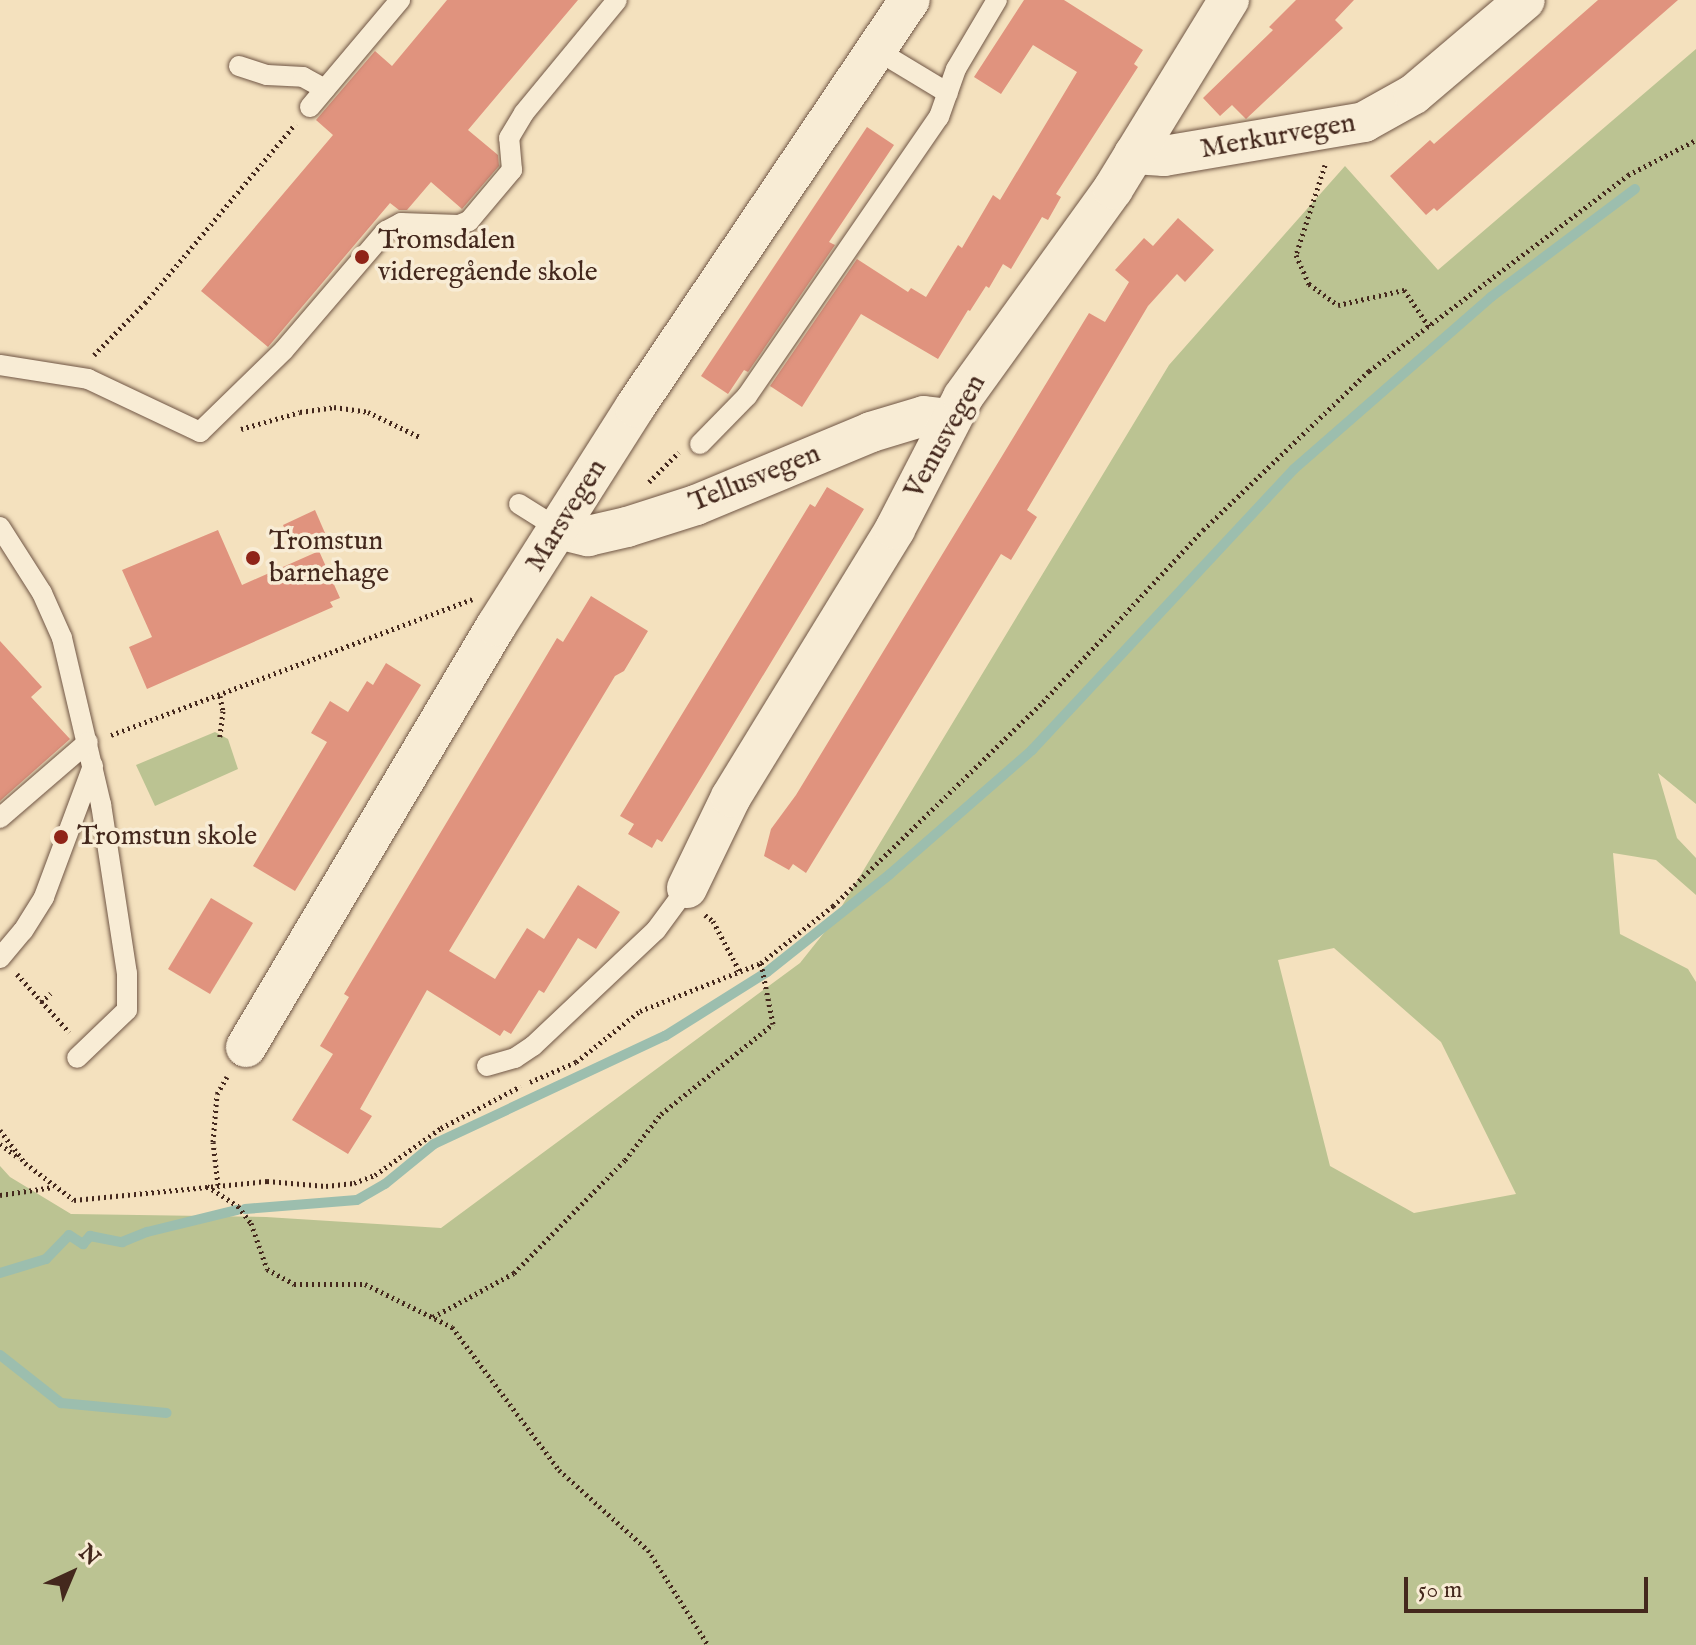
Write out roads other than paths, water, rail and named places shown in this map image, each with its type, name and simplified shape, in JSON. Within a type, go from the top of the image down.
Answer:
[{"type":"street","name":"Marsvegen","points":[[246,1047],[529,577],[650,383],[910,0]]},
{"type":"street","name":"Venusvegen","points":[[684,892],[731,797],[895,529],[950,419],[1134,154],[1229,0]]},
{"type":"street","name":"Merkurvegen","points":[[1134,154],[1164,156],[1364,122],[1406,100],[1525,0]]},
{"type":"street","name":"Tellusvegen","points":[[559,529],[588,536],[627,527],[696,505],[900,422],[924,416],[950,419]]},
{"type":"lane","points":[[310,107],[400,0]]},
{"type":"lane","points":[[0,365],[73,375],[108,387],[166,419],[200,432],[284,350],[386,231],[401,223],[459,225],[469,221],[512,170],[509,138],[524,113],[617,0]]},
{"type":"lane","points":[[700,444],[747,396],[939,117],[956,69],[997,0]]},
{"type":"lane","points":[[875,49],[948,93]]},
{"type":"lane","points":[[239,66],[267,75],[303,77],[325,89]]},
{"type":"lane","points":[[519,504],[559,529]]},
{"type":"lane","points":[[0,527],[26,564],[56,622],[93,766],[112,947],[130,998],[127,1010],[77,1058]]},
{"type":"lane","points":[[0,818],[88,742]]},
{"type":"lane","points":[[0,958],[23,931],[44,897],[93,766]]},
{"type":"lane","points":[[487,1066],[515,1058],[533,1046],[656,930],[684,892]]},
{"type":"waterway","points":[[245,1209],[357,1200],[385,1184],[434,1144],[665,1036],[767,972],[890,874],[1032,750],[1294,469],[1491,297],[1635,189]]},
{"type":"waterway","points":[[0,1273],[46,1259],[69,1235],[83,1244],[90,1236],[122,1242],[147,1232],[237,1210]]},
{"type":"waterway","points":[[0,1355],[61,1403],[167,1413]]},
{"type":"place","name":"Tromsdalen videregående skole","points":[[362,257]]},
{"type":"place","name":"Tromstun barnehage","points":[[253,558]]},
{"type":"place","name":"Tromstun skole","points":[[61,837]]}]
